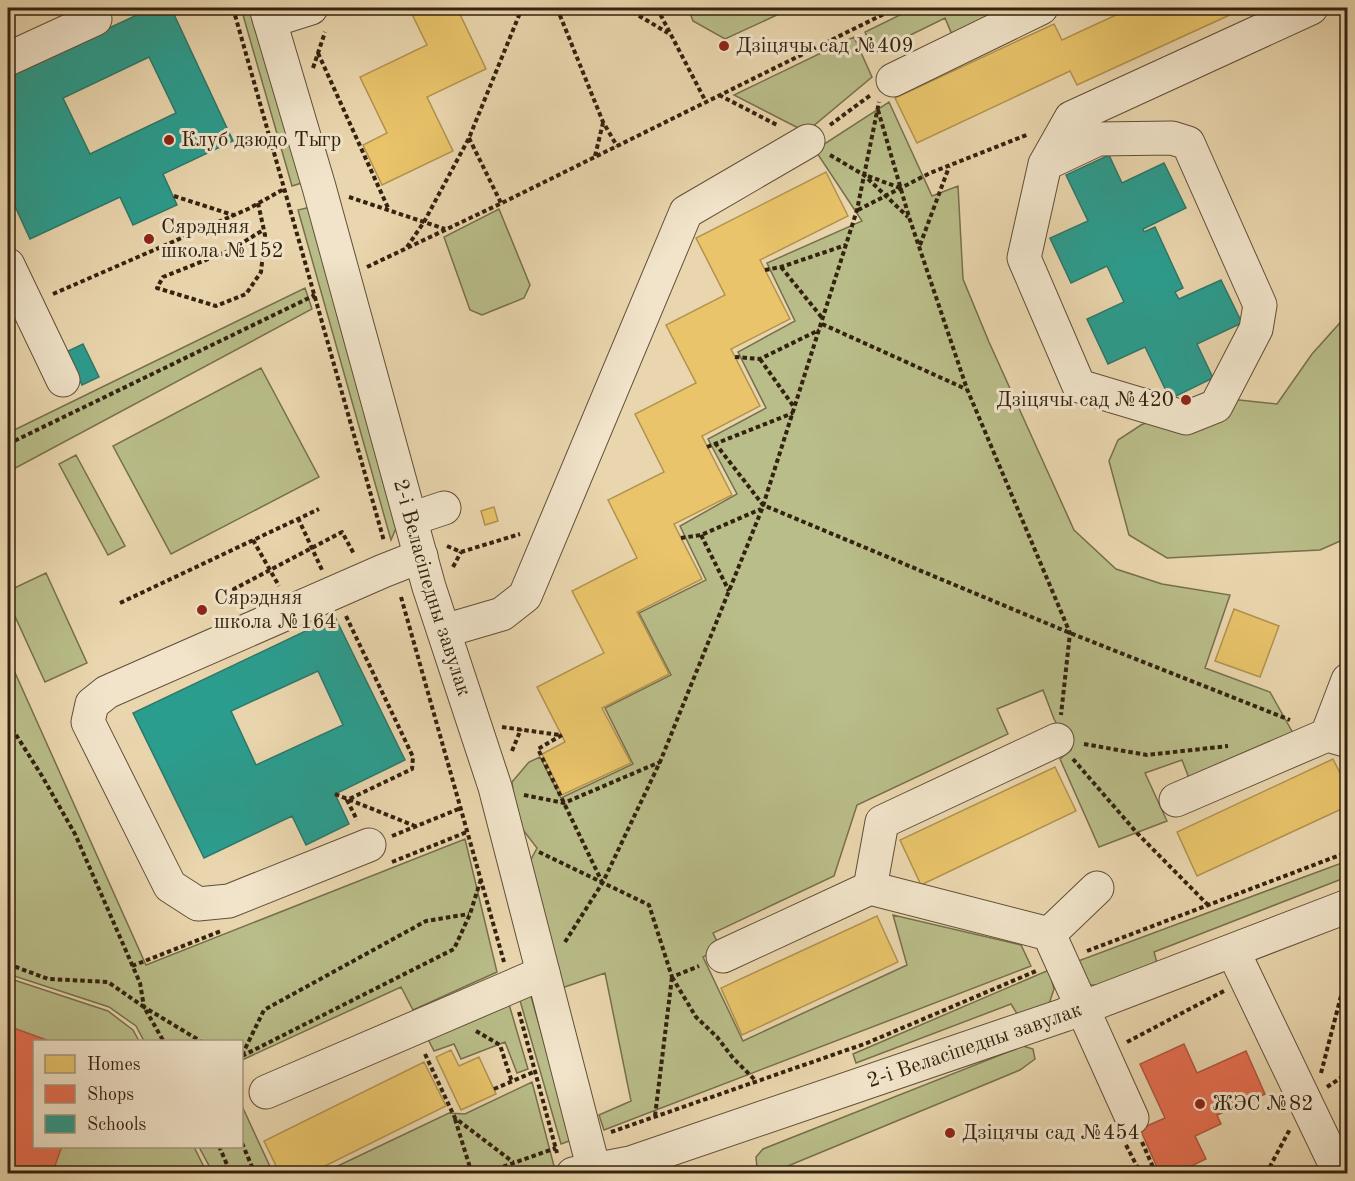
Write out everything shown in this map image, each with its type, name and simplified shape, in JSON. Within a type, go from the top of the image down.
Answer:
[{"type":"street","points":[[882,90],[1041,8]]},
{"type":"street","points":[[1045,164],[1098,139],[1172,138],[1188,143],[1260,305],[1256,329],[1216,406],[1186,418],[1079,386],[1024,258],[1045,164],[1071,118],[1311,8]]},
{"type":"street","points":[[268,14],[319,17]]},
{"type":"street","name":"2-і Веласіпедны завулак","points":[[268,14],[322,198],[411,519],[432,551],[444,631],[495,787],[543,973],[580,1166],[630,1162],[1083,1009],[1240,965],[1347,906]]},
{"type":"street","points":[[8,60],[95,19]]},
{"type":"street","points":[[444,631],[502,614],[525,596],[686,212],[808,141]]},
{"type":"street","points":[[8,265],[63,380]]},
{"type":"street","points":[[411,519],[444,508]]},
{"type":"street","points":[[369,845],[229,901],[198,904],[170,886],[88,722],[92,704],[107,692],[432,551]]},
{"type":"street","points":[[1176,800],[1337,738],[1347,680]]},
{"type":"street","points":[[870,888],[882,822],[1059,726]]},
{"type":"street","points":[[723,956],[870,888],[1055,947],[1132,1118]]},
{"type":"street","points":[[1055,947],[1097,888]]},
{"type":"street","points":[[1240,965],[1340,1173]]},
{"type":"street","points":[[266,1092],[543,973]]},
{"type":"path","points":[[406,249],[424,222],[469,138],[522,8]]},
{"type":"path","points":[[557,8],[603,122],[616,146]]},
{"type":"path","points":[[626,8],[669,33]]},
{"type":"path","points":[[657,8],[706,102]]},
{"type":"path","points":[[364,269],[896,8]]},
{"type":"path","points":[[311,73],[318,53],[319,17]]},
{"type":"path","points":[[318,53],[389,210]]},
{"type":"path","points":[[808,141],[882,90]]},
{"type":"path","points":[[543,973],[556,957],[603,882],[660,762],[763,507],[857,210],[882,90]]},
{"type":"path","points":[[719,95],[808,141],[864,175],[909,217]]},
{"type":"path","points":[[878,109],[909,217],[967,389],[1070,633],[1059,726],[1137,833],[1208,905]]},
{"type":"path","points":[[857,210],[930,173],[1071,118]]},
{"type":"path","points":[[596,156],[603,122]]},
{"type":"path","points":[[469,138],[501,203]]},
{"type":"path","points":[[919,246],[949,167]]},
{"type":"path","points":[[864,175],[900,188]]},
{"type":"path","points":[[27,305],[233,215],[284,189]]},
{"type":"path","points":[[340,194],[446,229]]},
{"type":"path","points":[[174,196],[233,215]]},
{"type":"path","points":[[258,203],[264,230],[261,272],[246,294],[216,306],[157,288],[163,277],[231,250],[264,230]]},
{"type":"path","points":[[765,270],[846,246]]},
{"type":"path","points":[[781,267],[822,322],[967,389]]},
{"type":"path","points":[[8,444],[315,295]]},
{"type":"path","points":[[735,357],[760,359],[819,330]]},
{"type":"path","points":[[760,359],[794,408]]},
{"type":"path","points":[[707,447],[793,413]]},
{"type":"path","points":[[715,443],[763,507],[1070,633],[1337,738]]},
{"type":"path","points":[[681,538],[701,535],[763,507]]},
{"type":"path","points":[[120,603],[319,509]]},
{"type":"path","points":[[298,519],[413,757],[412,769],[347,800]]},
{"type":"path","points":[[432,551],[461,552],[555,524]]},
{"type":"path","points":[[253,628],[234,589],[342,532],[366,578]]},
{"type":"path","points":[[701,535],[729,591]]},
{"type":"path","points":[[253,540],[271,570],[290,612]]},
{"type":"path","points":[[8,722],[75,834],[140,982],[144,1007],[163,1040]]},
{"type":"path","points":[[498,726],[562,735],[538,749],[603,882]]},
{"type":"path","points":[[1059,726],[1147,755],[1237,745]]},
{"type":"path","points":[[518,794],[564,803],[660,762]]},
{"type":"path","points":[[335,794],[415,826]]},
{"type":"path","points":[[347,800],[369,845],[461,808]]},
{"type":"path","points":[[532,849],[649,905],[672,977],[696,1017],[756,1081]]},
{"type":"path","points":[[605,1135],[867,1043],[1055,947],[1208,905],[1347,852]]},
{"type":"path","points":[[243,1055],[454,949],[470,914],[481,878]]},
{"type":"path","points":[[243,1054],[264,1010],[426,921],[470,914]]},
{"type":"path","points":[[8,964],[48,979],[108,982],[144,1007],[200,1040]]},
{"type":"path","points":[[1123,1043],[1240,965]]},
{"type":"path","points":[[1305,1101],[1310,1079],[1322,1072],[1347,969]]},
{"type":"path","points":[[672,977],[685,972]]},
{"type":"path","points":[[654,1116],[672,977]]},
{"type":"path","points":[[447,1014],[500,1045],[512,1082]]},
{"type":"path","points":[[412,1029],[455,1118],[472,1173]]},
{"type":"path","points":[[494,1089],[536,1071]]},
{"type":"path","points":[[455,1118],[513,1162]]},
{"type":"path","points":[[243,1145],[255,1173]]},
{"type":"path","points":[[220,1148],[231,1173]]},
{"type":"path","points":[[482,1173],[513,1162],[580,1166]]},
{"type":"green space","points":[[241,8],[255,8],[305,182],[292,186]]},
{"type":"green space","points":[[688,8],[792,8],[725,39],[693,21]]},
{"type":"green space","points":[[914,8],[1012,8],[953,37],[945,18],[874,53],[865,32]]},
{"type":"green space","points":[[854,37],[872,77],[806,132],[734,95]]},
{"type":"green space","points":[[889,102],[932,196],[958,186],[963,279],[1074,530],[1116,569],[1162,584],[1230,595],[1205,668],[1270,692],[1298,742],[1189,778],[1182,760],[1145,773],[1167,821],[1099,847],[1060,759],[1071,750],[1054,719],[1043,690],[997,709],[1008,734],[857,805],[834,876],[713,933],[720,948],[703,957],[743,1041],[907,965],[893,915],[1021,945],[1031,966],[604,1130],[599,1115],[631,1101],[605,973],[559,989],[528,865],[537,848],[517,822],[512,782],[529,762],[540,757],[561,798],[633,764],[605,708],[671,675],[639,613],[706,580],[680,526],[737,494],[708,439],[766,408],[738,352],[795,321],[767,263],[862,221],[815,150]]},
{"type":"green space","points":[[311,207],[397,526],[391,540],[298,210]]},
{"type":"green space","points":[[499,209],[530,285],[524,298],[482,315],[470,310],[444,237]]},
{"type":"green space","points":[[305,288],[312,309],[8,472],[8,433]]},
{"type":"green space","points":[[1347,315],[1347,538],[1320,550],[1167,558],[1129,535],[1109,461],[1118,440],[1141,425],[1211,397],[1277,404],[1312,354]]},
{"type":"green space","points":[[261,368],[319,477],[171,554],[113,446]]},
{"type":"green space","points":[[76,455],[125,546],[108,555],[59,464]]},
{"type":"green space","points":[[46,573],[87,663],[45,682],[8,601],[8,591]]},
{"type":"green space","points":[[8,657],[146,965],[465,839],[497,972],[413,1010],[401,987],[243,1060],[243,1040],[143,1040],[136,1026],[109,1007],[8,974]]},
{"type":"green space","points":[[1347,861],[1347,877],[1154,952],[1157,963],[1100,985],[1088,985],[1070,964]]},
{"type":"green space","points":[[1049,970],[1054,989],[1049,1004],[1019,1017],[1011,1004],[856,1063],[853,1054]]},
{"type":"green space","points":[[8,978],[108,1011],[133,1030],[138,1040],[33,1040],[33,1148],[194,1148],[207,1173],[8,1174]]},
{"type":"green space","points":[[528,986],[572,1140],[561,1144],[517,990]]},
{"type":"green space","points":[[506,994],[528,1069],[517,1073],[505,1042],[461,1059],[454,1044],[434,1051],[424,1031]]},
{"type":"green space","points":[[1023,1046],[1033,1049],[1035,1059],[1020,1070],[771,1173],[762,1173],[757,1168],[756,1157],[763,1149]]},
{"type":"green space","points":[[532,1082],[554,1166],[533,1174],[323,1173],[449,1113],[465,1114]]},
{"type":"green space","points":[[243,1108],[273,1173],[213,1173],[200,1148],[243,1148]]},
{"type":"building: Homes","points":[[409,8],[457,8],[486,69],[427,97],[453,151],[382,185],[363,145],[387,133],[360,77],[427,45]]},
{"type":"building: Homes","points":[[1131,8],[1245,8],[1077,85],[1070,71],[917,143],[895,98],[1054,24],[1062,40]]},
{"type":"building: Homes","points":[[826,172],[848,216],[760,260],[790,319],[731,349],[760,406],[702,436],[732,495],[674,524],[702,579],[637,612],[669,674],[602,708],[631,763],[562,795],[542,754],[565,742],[537,687],[604,653],[572,591],[637,558],[608,500],[664,472],[635,414],[696,383],[666,325],[725,295],[696,238]]},
{"type":"building: Homes","points":[[494,507],[498,521],[485,525],[481,511]]},
{"type":"building: Homes","points":[[1234,609],[1279,626],[1260,677],[1215,661]]},
{"type":"building: Homes","points":[[1333,759],[1348,789],[1348,806],[1197,876],[1177,832]]},
{"type":"building: Homes","points":[[1055,767],[1076,811],[921,885],[900,840]]},
{"type":"building: Homes","points":[[877,916],[898,962],[742,1035],[721,988]]},
{"type":"building: Homes","points":[[451,1050],[459,1066],[479,1057],[496,1094],[461,1110],[436,1057]]},
{"type":"building: Homes","points":[[424,1062],[446,1106],[309,1174],[280,1174],[264,1141]]},
{"type":"building: Shops","points":[[8,1026],[46,1040],[33,1040],[33,1148],[61,1148],[52,1174],[8,1174]]},
{"type":"building: Shops","name":"ЖЭС №82","points":[[1184,1044],[1197,1073],[1246,1051],[1265,1094],[1217,1115],[1221,1124],[1195,1136],[1206,1159],[1175,1174],[1160,1174],[1140,1129],[1165,1118],[1140,1064]]},
{"type":"building: Schools","points":[[152,8],[171,8],[233,141],[163,174],[177,205],[133,225],[120,197],[30,239],[8,191],[8,75]],"holes":[[[149,57],[176,113],[90,154],[63,98]]]},
{"type":"building: Schools","points":[[1109,155],[1122,183],[1164,163],[1186,208],[1143,229],[1144,232],[1155,227],[1183,288],[1175,292],[1179,299],[1221,280],[1242,323],[1197,344],[1213,378],[1170,399],[1145,347],[1108,364],[1087,319],[1124,302],[1107,266],[1071,283],[1050,238],[1088,221],[1066,175]]},
{"type":"building: Schools","points":[[83,344],[99,377],[82,385],[66,352]]},
{"type":"building: Schools","points":[[335,617],[405,760],[335,794],[349,824],[306,845],[292,816],[204,858],[133,713]],"holes":[[[318,671],[343,725],[256,765],[231,711]]]},
{"type":"place","name":"Дзіцячы сад №409","points":[[724,46]]},
{"type":"place","name":"Клуб дзюдо Тыгр","points":[[169,140]]},
{"type":"place","name":"Сярэдняя школа №152","points":[[149,239]]},
{"type":"place","name":"Дзіцячы сад №420","points":[[1186,400]]},
{"type":"place","name":"Сярэдняя школа №164","points":[[202,610]]},
{"type":"place","name":"ЖЭС №82","points":[[1200,1104]]},
{"type":"place","name":"Дзіцячы сад №454","points":[[950,1133]]}]
